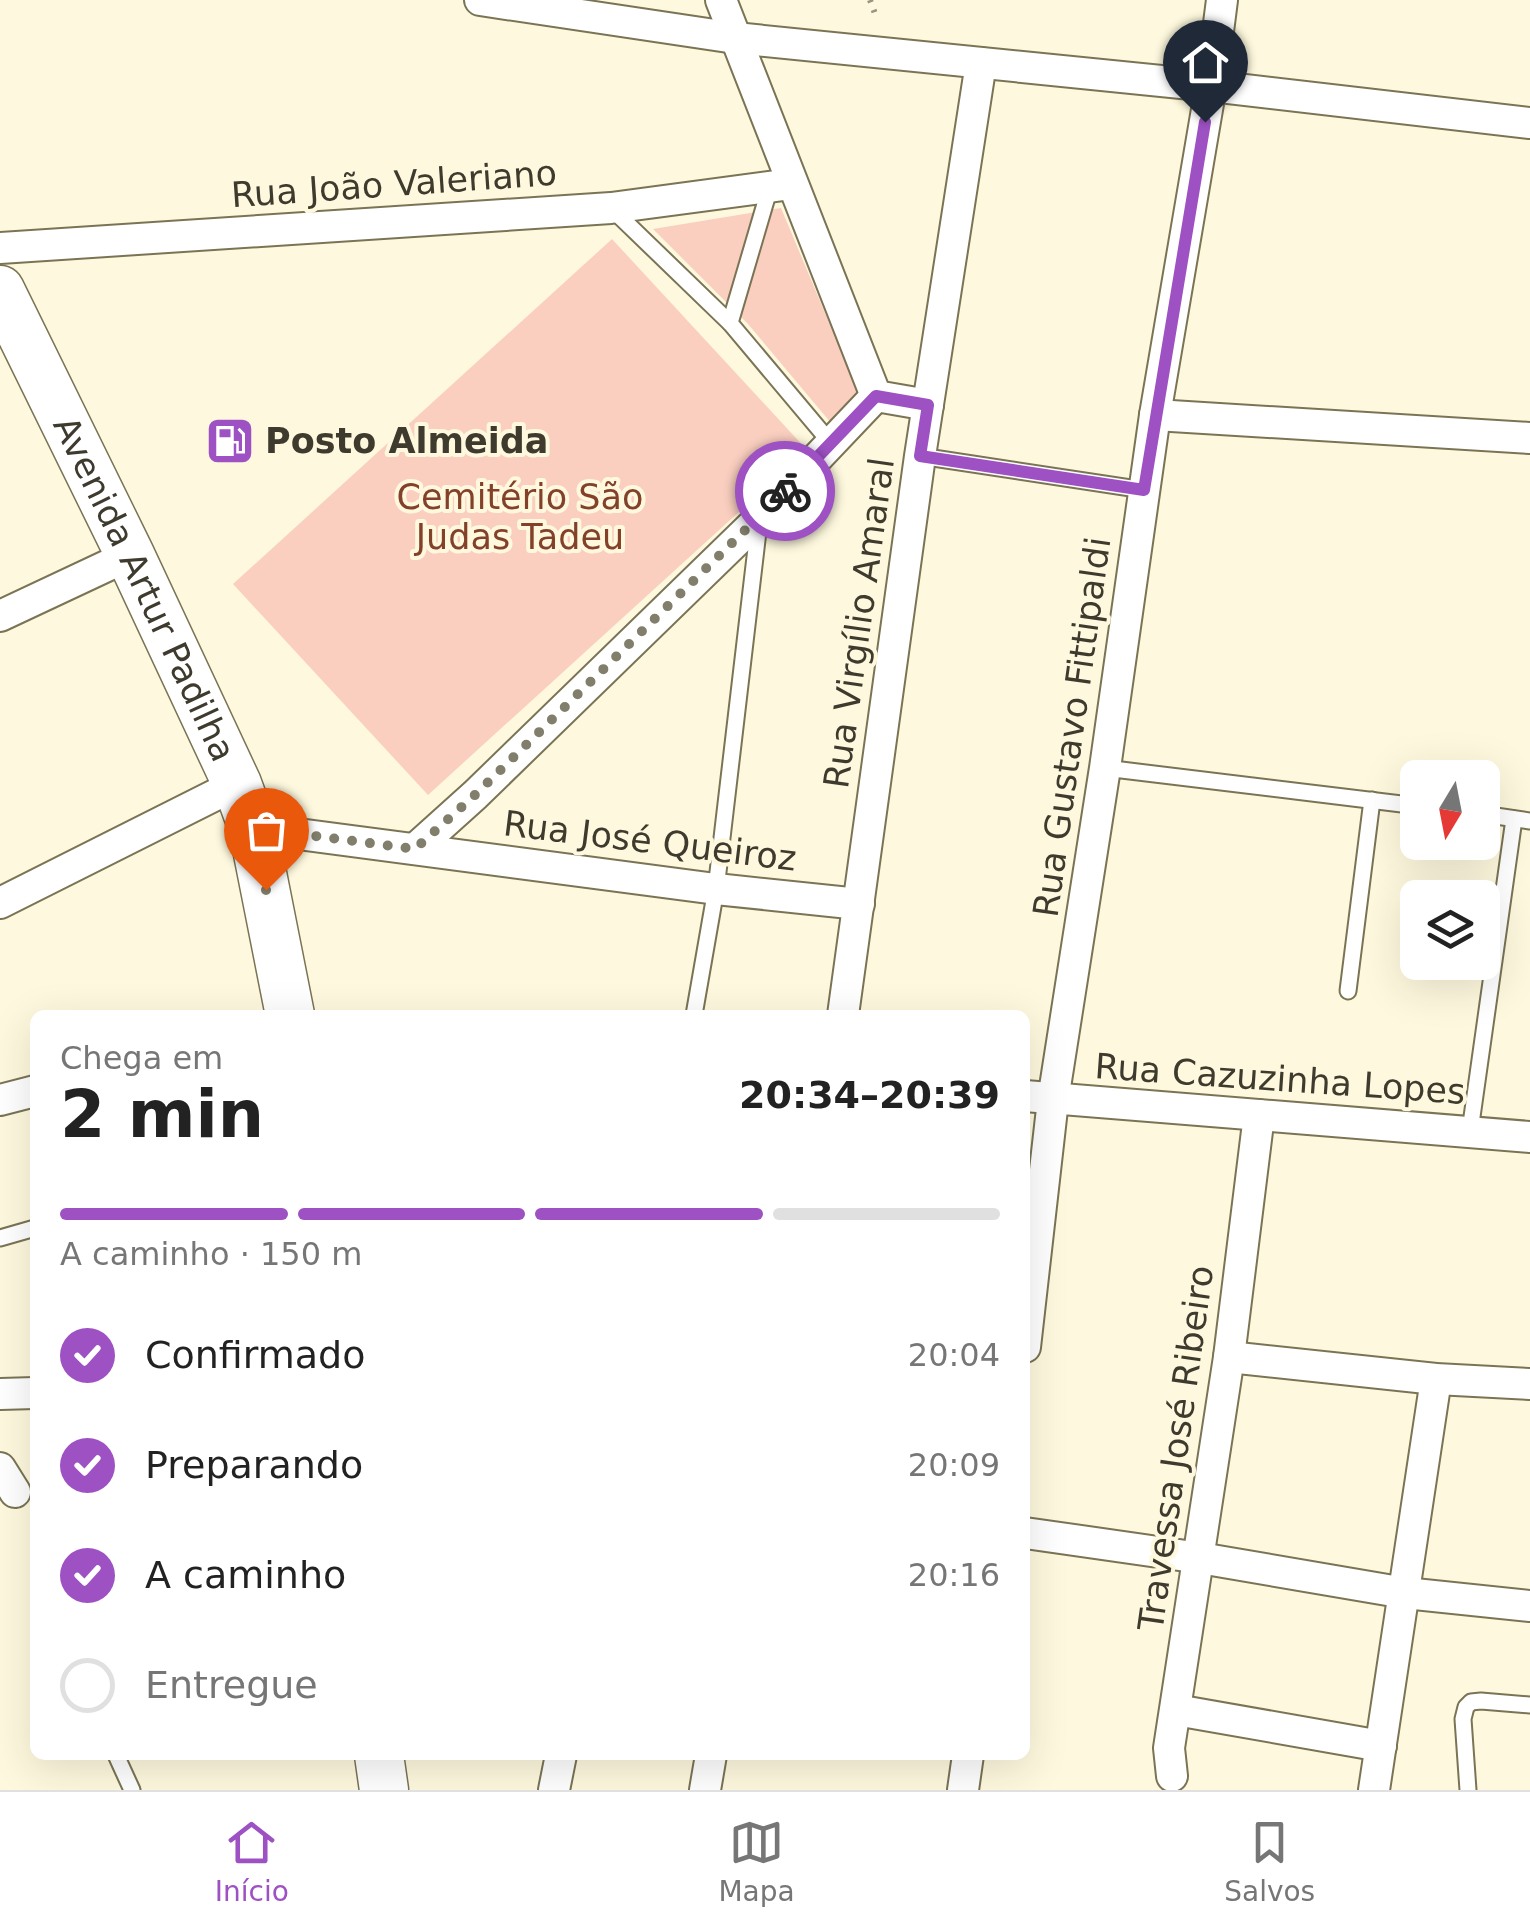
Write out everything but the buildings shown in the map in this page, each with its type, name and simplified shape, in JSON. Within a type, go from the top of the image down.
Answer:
[{"type":"main road","name":"Avenida Artur Padilha","points":[[3,306],[130,555],[254,828],[289,1010]]},
{"type":"main road","points":[[380,1760],[384,1790]]},
{"type":"street","points":[[480,0],[735,38],[1530,123]]},
{"type":"street","points":[[720,0],[780,185],[876,396]]},
{"type":"street","name":"Rua Gustavo Fittipaldi","points":[[1030,1258],[1039,1098],[1105,768],[1155,414],[1222,0]]},
{"type":"street","name":"Rua Virgílio Amaral","points":[[844,1010],[920,456],[981,63]]},
{"type":"street","name":"Rua João Valeriano","points":[[0,248],[611,208],[780,185]]},
{"type":"street","points":[[876,396],[928,405]]},
{"type":"street","points":[[415,849],[760,518],[876,396]]},
{"type":"street","points":[[1155,414],[1530,438]]},
{"type":"street","points":[[0,616],[130,555]]},
{"type":"street","points":[[0,904],[236,784]]},
{"type":"street","name":"Rua José Queiroz","points":[[254,828],[716,890],[858,904]]},
{"type":"street","points":[[0,1100],[30,1092]]},
{"type":"street","name":"Rua Cazuzinha Lopes","points":[[1039,1098],[1530,1137]]},
{"type":"street","name":"Travessa José Ribeiro","points":[[1174,1783],[1170,1748],[1229,1357],[1260,1116]]},
{"type":"street","points":[[1229,1357],[1436,1379],[1530,1384]]},
{"type":"street","points":[[1374,1790],[1436,1379]]},
{"type":"street","points":[[0,1394],[30,1393]]},
{"type":"street","points":[[1030,1533],[1406,1593],[1530,1606]]},
{"type":"street","points":[[1176,1710],[1381,1746]]},
{"type":"street","points":[[554,1790],[559,1760]]},
{"type":"street","points":[[705,1790],[710,1760]]},
{"type":"street","points":[[963,1790],[967,1760]]},
{"type":"lane","points":[[730,324],[780,185]]},
{"type":"lane","points":[[611,208],[730,324],[830,442]]},
{"type":"lane","points":[[920,456],[1144,490]]},
{"type":"lane","points":[[695,1010],[716,890],[760,518]]},
{"type":"lane","points":[[1105,768],[1400,804]]},
{"type":"lane","points":[[1348,991],[1372,800]]},
{"type":"lane","points":[[1470,1131],[1522,820]]},
{"type":"lane","points":[[0,1238],[30,1229]]},
{"type":"lane","points":[[1468,1790],[1463,1719],[1466,1706],[1481,1700],[1530,1705]]},
{"type":"lane","points":[[118,1760],[132,1790]]},
{"type":"green space","points":[[781,208],[859,394],[831,423],[748,324],[653,229]]},
{"type":"green space","name":"Cemitério São Judas Tadeu","points":[[612,239],[807,450],[428,795],[233,584]]},
{"type":"way so far","points":[[266,890],[254,828],[415,849],[785,491]]},
{"type":"place","name":"Posto Almeida","points":[[230,441]]},
{"type":"route","points":[[785,491],[876,396],[928,405],[920,456],[1144,490],[1205,122]]}]
